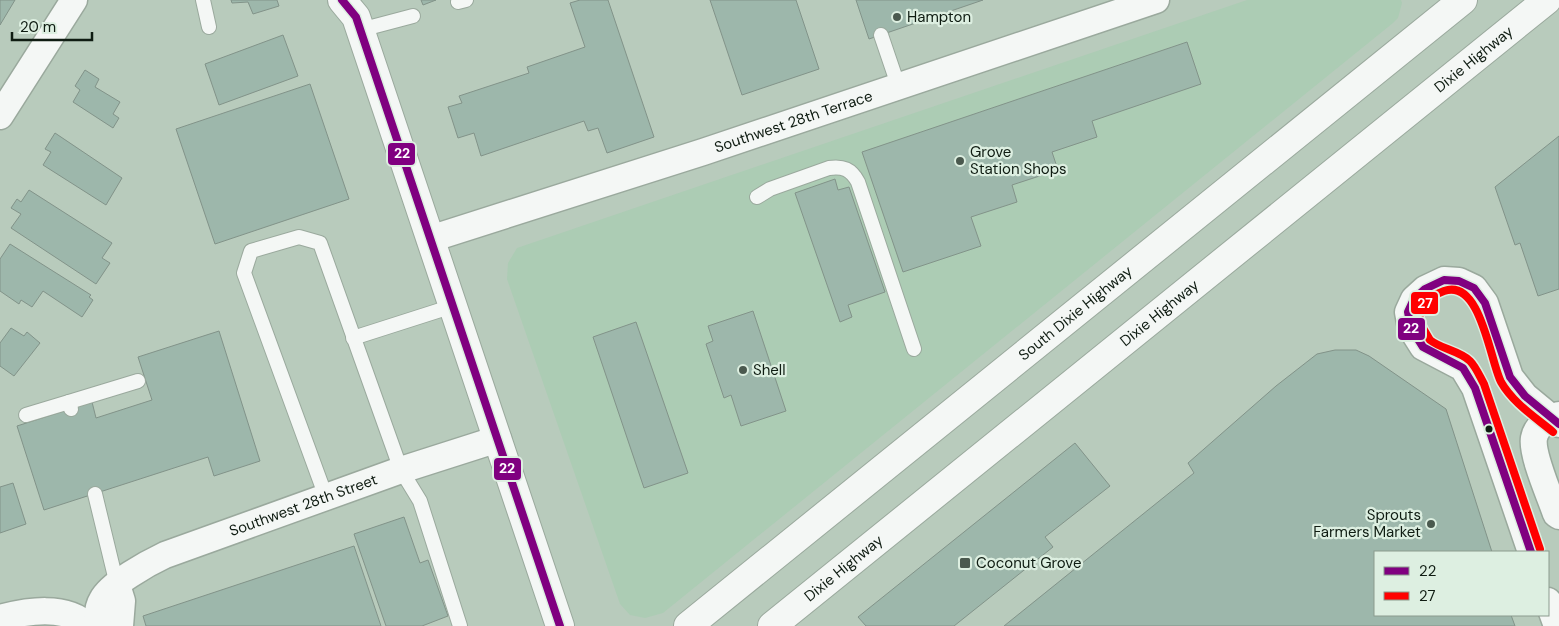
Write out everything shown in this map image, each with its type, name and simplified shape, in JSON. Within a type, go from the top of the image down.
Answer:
[{"type":"main road","points":[[1426,0],[1431,26]]},
{"type":"main road","name":"South Dixie Highway","points":[[688,626],[1463,0]]},
{"type":"main road","name":"Dixie Highway","points":[[772,626],[1546,0]]},
{"type":"main road","points":[[354,12],[560,626]]},
{"type":"street","points":[[0,116],[74,0]]},
{"type":"street","name":"Southwest 28th Terrace","points":[[430,239],[899,88],[1156,0]]},
{"type":"street","points":[[1530,551],[1475,388],[1463,368],[1423,347],[1411,328],[1408,312],[1414,299],[1425,289],[1444,280],[1459,281],[1474,288],[1486,303],[1510,376],[1525,396],[1556,419],[1540,426],[1534,438],[1538,460],[1556,514],[1559,516]]},
{"type":"street","name":"Southwest 28th Street","points":[[98,626],[98,606],[103,597],[147,564],[180,549],[401,470],[498,439]]},
{"type":"street","points":[[117,585],[122,601],[120,626]]},
{"type":"street","points":[[1549,604],[1557,626]]},
{"type":"street","points":[[0,618],[26,613],[54,612],[73,616],[88,626]]},
{"type":"lane","points":[[203,0],[209,27]]},
{"type":"lane","points":[[354,12],[413,16]]},
{"type":"lane","points":[[881,35],[899,88]]},
{"type":"lane","points":[[757,197],[770,189],[830,168],[840,167],[849,170],[855,175],[914,349]]},
{"type":"lane","points":[[326,497],[244,273],[251,251],[299,237],[320,243],[401,470],[420,501],[460,626]]},
{"type":"lane","points":[[354,338],[453,306]]},
{"type":"lane","points":[[26,414],[70,406],[138,381]]},
{"type":"lane","points":[[95,494],[117,585]]},
{"type":"shaded area","points":[[1247,0],[1401,0],[1402,3],[1398,18],[1393,23],[663,613],[645,618],[630,615],[620,604],[507,279],[508,263],[517,248]]},
{"type":"building","points":[[0,0],[15,0],[0,25]]},
{"type":"building","points":[[231,0],[277,0],[279,6],[253,14],[248,2],[232,3]]},
{"type":"building","points":[[421,0],[436,0],[423,5]]},
{"type":"building","points":[[580,0],[608,0],[654,137],[607,153],[598,128],[588,131],[584,121],[481,156],[474,133],[458,138],[448,107],[462,103],[459,96],[529,73],[527,67],[585,47],[570,3]]},
{"type":"building","points":[[710,0],[796,0],[819,69],[742,95]]},
{"type":"building","name":"Hampton","points":[[856,0],[983,0],[869,39]]},
{"type":"building","points":[[283,35],[298,76],[219,105],[205,64]]},
{"type":"building","name":"Grove Station Shops","points":[[1187,42],[1201,84],[1092,121],[1097,137],[1052,152],[1058,170],[1012,185],[1017,202],[971,217],[981,246],[903,272],[862,152]]},
{"type":"building","points":[[85,70],[99,79],[95,87],[120,102],[113,114],[119,118],[113,128],[73,102],[80,90],[75,86]]},
{"type":"building","points":[[310,84],[349,199],[215,244],[176,129]]},
{"type":"building","points":[[55,133],[122,178],[106,205],[43,165],[51,152],[45,149]]},
{"type":"building","points":[[1559,136],[1559,289],[1538,296],[1520,243],[1515,245],[1495,187]]},
{"type":"building","points":[[835,179],[838,190],[849,187],[885,292],[848,305],[852,317],[840,322],[795,193]]},
{"type":"building","points":[[29,190],[112,243],[102,258],[110,263],[96,284],[11,228],[21,214],[11,208],[17,199],[21,202]]},
{"type":"building","points":[[10,244],[91,295],[89,297],[93,300],[82,317],[43,291],[32,307],[21,300],[19,304],[0,291],[0,259]]},
{"type":"building","name":"Shell","points":[[753,311],[786,411],[741,426],[731,395],[724,398],[706,344],[713,341],[708,326]]},
{"type":"building","points":[[636,322],[688,473],[644,488],[593,337]]},
{"type":"building","points":[[11,328],[24,336],[27,332],[40,343],[14,376],[0,366],[0,343]]},
{"type":"building","points":[[219,331],[260,461],[214,476],[208,457],[44,510],[17,426],[92,402],[96,418],[152,400],[138,357]]},
{"type":"building","points":[[1335,350],[1356,350],[1369,356],[1446,409],[1492,551],[1374,551],[1374,616],[1511,616],[1515,626],[1004,626],[1194,473],[1188,463],[1276,386],[1317,354]]},
{"type":"building","points":[[1075,443],[1110,486],[1045,537],[1053,547],[954,626],[866,626],[858,617]]},
{"type":"building","points":[[13,483],[26,524],[0,533],[0,487]]},
{"type":"building","points":[[404,517],[420,563],[428,560],[448,616],[422,626],[386,626],[354,534]]},
{"type":"building","points":[[354,546],[381,626],[146,626],[143,616]]},
{"type":"transit line","name":"22","points":[[342,0],[356,17],[560,626]]},
{"type":"transit line","name":"22","points":[[1531,551],[1475,388],[1463,368],[1423,347],[1411,328],[1408,312],[1414,299],[1425,289],[1444,280],[1459,281],[1474,288],[1485,303],[1510,377],[1525,396],[1559,424]]},
{"type":"transit line","name":"27","points":[[1540,549],[1484,384],[1470,361],[1430,340],[1419,316],[1422,306],[1426,301],[1444,291],[1457,290],[1467,297],[1482,324],[1497,372],[1506,390],[1518,403],[1553,432]]},
{"type":"place","name":"Hampton","points":[[897,17]]},
{"type":"place","name":"Grove Station Shops","points":[[960,161]]},
{"type":"place","name":"Shell","points":[[743,370]]},
{"type":"place","name":"Sprouts Farmers Market","points":[[1431,524]]},
{"type":"place","name":"Coconut Grove","points":[[965,563]]}]
